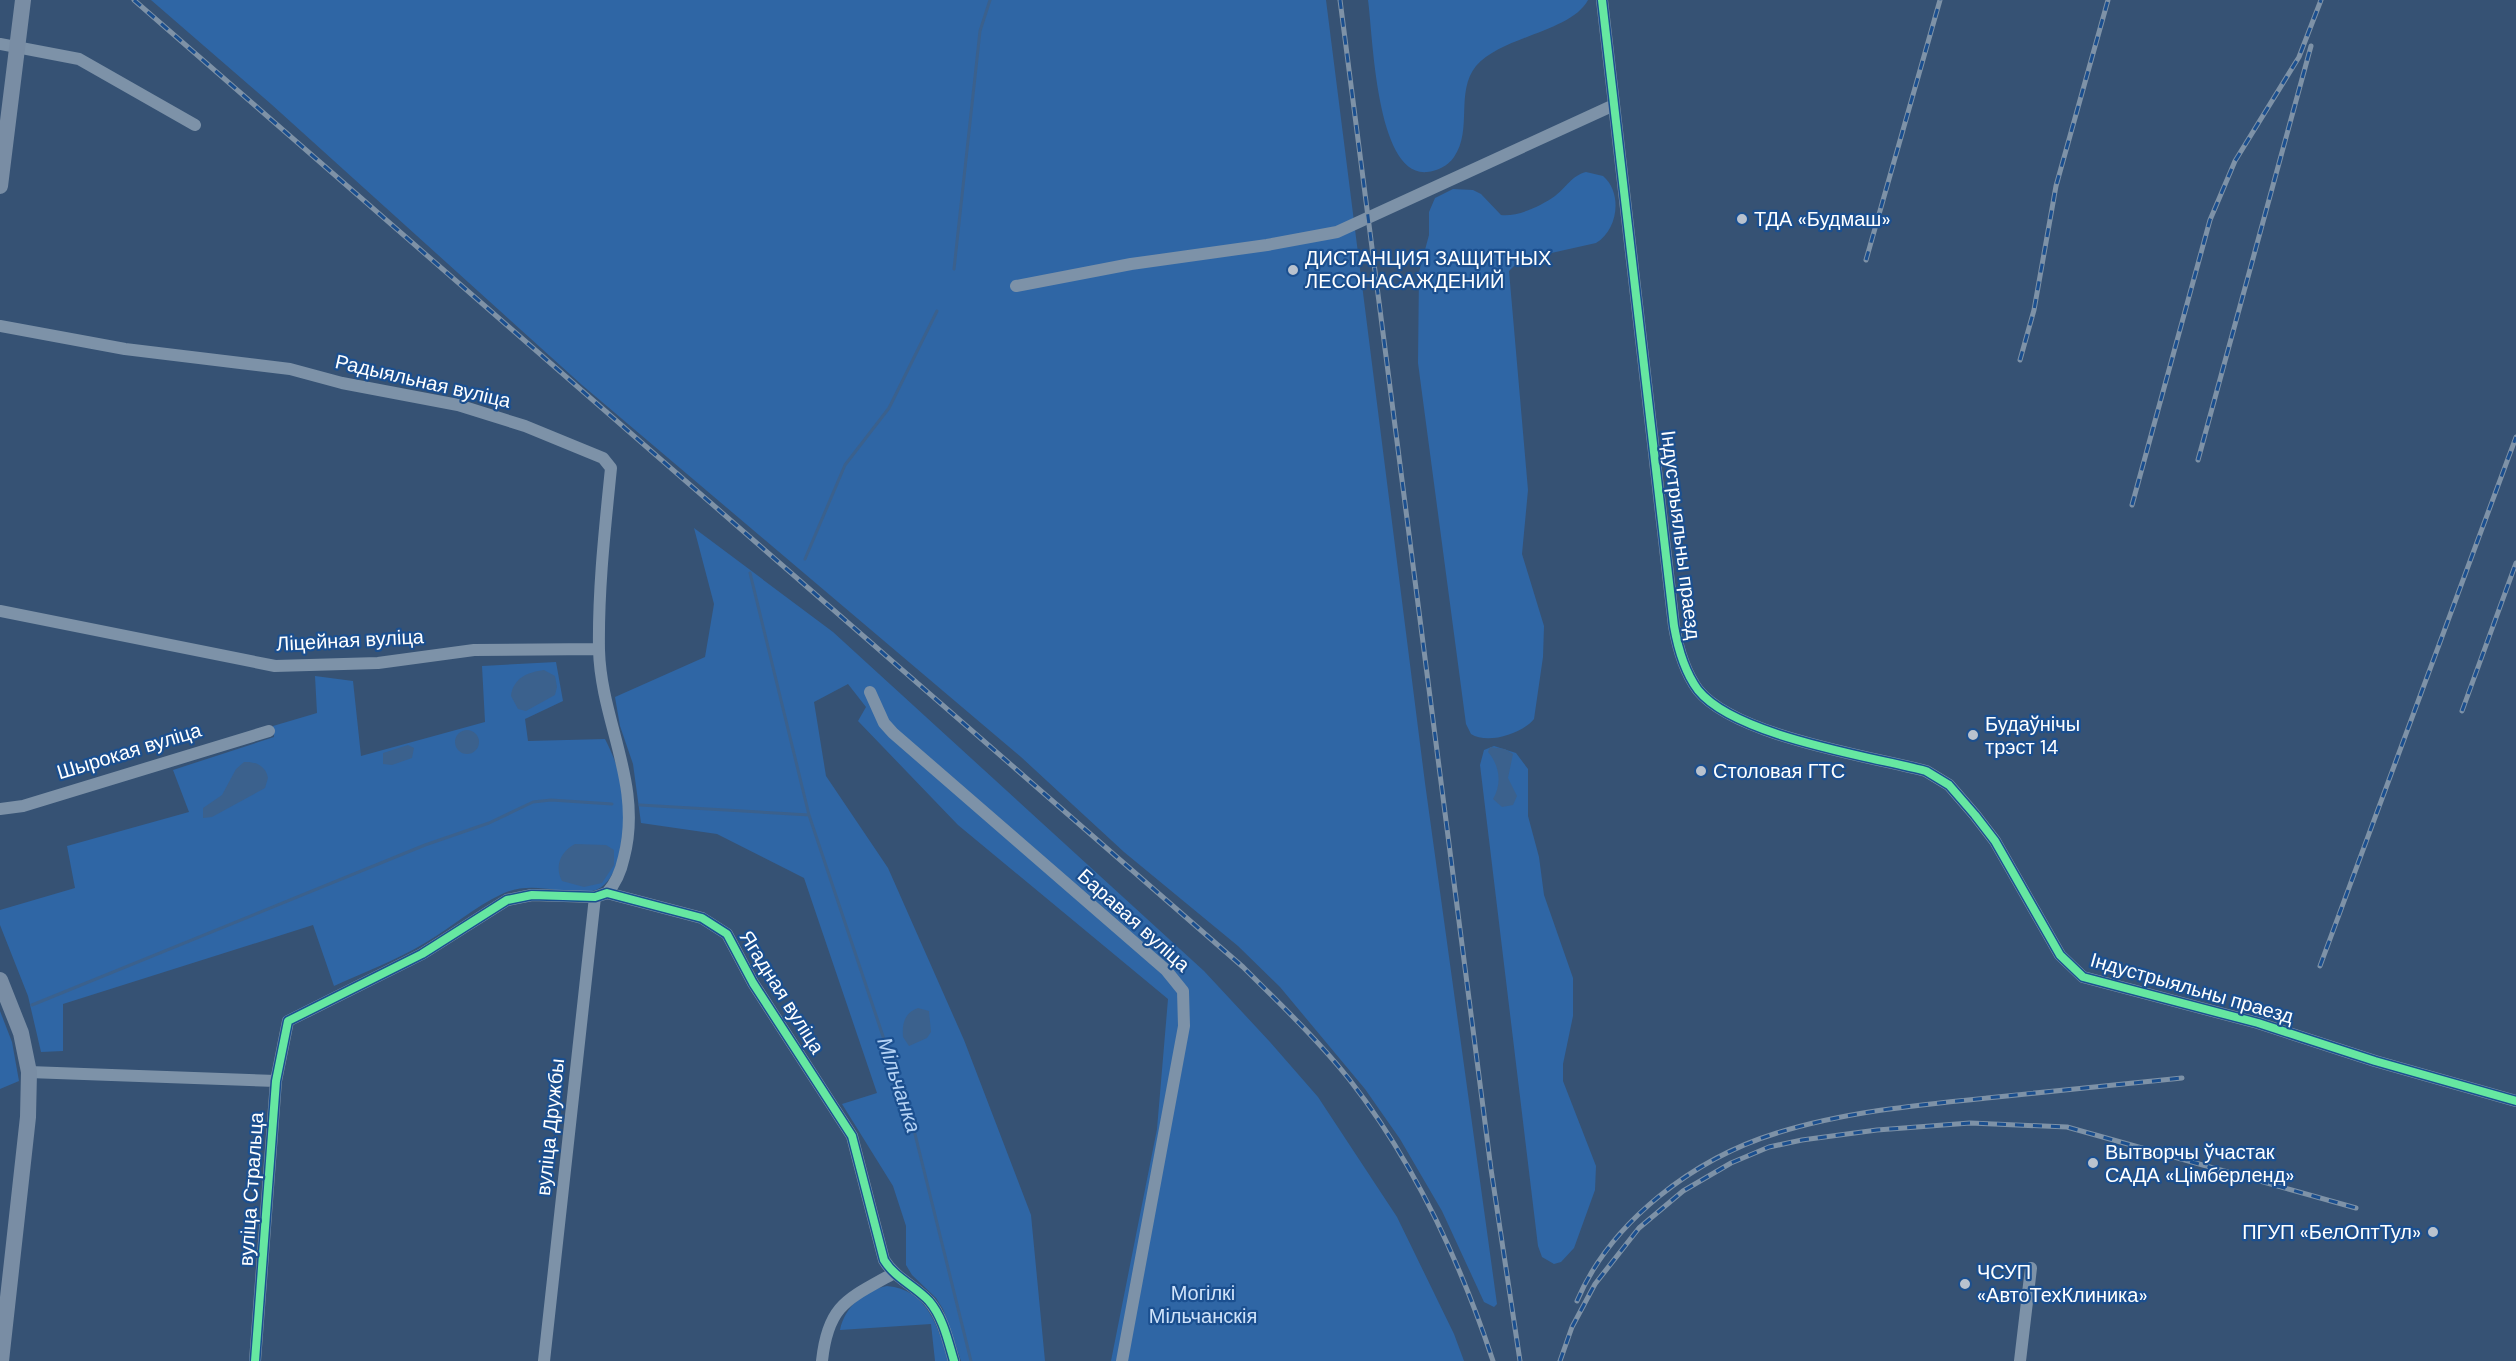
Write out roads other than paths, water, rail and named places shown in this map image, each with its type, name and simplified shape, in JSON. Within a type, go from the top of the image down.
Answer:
[{"type":"street","points":[[0,186],[23,0]]},
{"type":"street","name":"Індустрыяльны праезд","points":[[1602,0],[1674,626],[1685,668],[1699,691],[1718,708],[1751,725],[1926,771],[1949,785],[1995,841],[2060,956],[2083,977],[2258,1023],[2375,1061],[2516,1101]]},
{"type":"street","points":[[0,44],[80,59],[195,125]]},
{"type":"street","points":[[1016,286],[1131,264],[1267,245],[1337,232],[1614,105]]},
{"type":"street","name":"Радыяльная вуліца","points":[[0,326],[125,349],[290,369],[342,383],[458,405],[525,426],[603,458],[611,468],[602,560],[599,649],[604,692],[625,768],[631,813],[628,841],[619,877],[607,893]]},
{"type":"street","name":"Ліцейная вуліца","points":[[0,611],[275,666],[378,663],[474,650],[599,649]]},
{"type":"street","name":"Баравая вуліца","points":[[870,692],[881,716],[893,733],[1166,970],[1183,991],[1184,1026],[1122,1361]]},
{"type":"street","name":"Шырокая вуліца","points":[[0,808],[22,806],[269,731]]},
{"type":"street","points":[[595,897],[607,893]]},
{"type":"street","name":"Ягадная вуліца","points":[[607,893],[702,918],[727,934],[753,983],[852,1136],[881,1252],[894,1273],[929,1302],[938,1315],[954,1361]]},
{"type":"street","name":"вуліца Стральца","points":[[255,1361],[276,1080],[288,1021],[422,954],[507,900],[532,895],[595,897]]},
{"type":"street","name":"вуліца Дружбы","points":[[544,1361],[595,897]]},
{"type":"street","points":[[0,980],[21,1033],[29,1072],[28,1117],[2,1361]]},
{"type":"street","points":[[29,1072],[276,1080]]},
{"type":"street","points":[[2020,1361],[2031,1268]]},
{"type":"street","points":[[822,1361],[827,1327],[834,1315],[854,1296],[894,1273]]},
{"type":"waterway","points":[[954,269],[980,31],[990,0]]},
{"type":"waterway","points":[[805,559],[845,465],[889,408],[937,311]]},
{"type":"waterway","name":"Мільчанка","points":[[750,573],[809,815],[913,1126],[971,1361]]},
{"type":"waterway","points":[[32,1005],[425,845],[489,823],[533,802],[551,800],[612,804]]},
{"type":"waterway","points":[[640,805],[809,815]]},
{"type":"railway","points":[[134,0],[1243,967],[1284,1008],[1349,1079],[1394,1144],[1414,1178],[1450,1250],[1466,1286],[1493,1361]]},
{"type":"railway","points":[[1340,0],[1491,1169],[1520,1361]]},
{"type":"railway","points":[[1866,260],[1940,0]]},
{"type":"railway","points":[[2020,360],[2034,310],[2056,186],[2108,0]]},
{"type":"railway","points":[[2132,505],[2210,220],[2235,161],[2299,57],[2321,0]]},
{"type":"railway","points":[[2198,460],[2311,46]]},
{"type":"railway","points":[[2320,966],[2516,437]]},
{"type":"railway","points":[[2462,711],[2516,563]]},
{"type":"railway","points":[[1577,1301],[1592,1272],[1611,1245],[1634,1219],[1659,1196],[1687,1176],[1746,1144],[1802,1126],[1881,1110],[2182,1078]]},
{"type":"railway","points":[[1560,1361],[1572,1327],[1595,1284],[1639,1228],[1683,1191],[1731,1163],[1769,1147],[1802,1140],[1877,1130],[1970,1123],[2067,1127],[2356,1208]]},
{"type":"place","name":"ТДА «Будмаш»","points":[[1742,219]]},
{"type":"place","name":"ДИСТАНЦИЯ ЗАЩИТНЫХ ЛЕСОНАСАЖДЕНИЙ","points":[[1293,270]]},
{"type":"place","name":"Будаўнічы трэст 14","points":[[1973,735]]},
{"type":"place","name":"Столовая ГТС","points":[[1701,771]]},
{"type":"place","name":"Вытворчы ўчастак САДА «Цімберленд»","points":[[2093,1163]]},
{"type":"place","name":"ПГУП «БелОптТул»","points":[[2433,1232]]},
{"type":"place","name":"ЧСУП «АвтоТехКлиника»","points":[[1965,1284]]},
{"type":"park label","name":"Могілкі Мільчанскія","points":[[1203,1304]]}]
